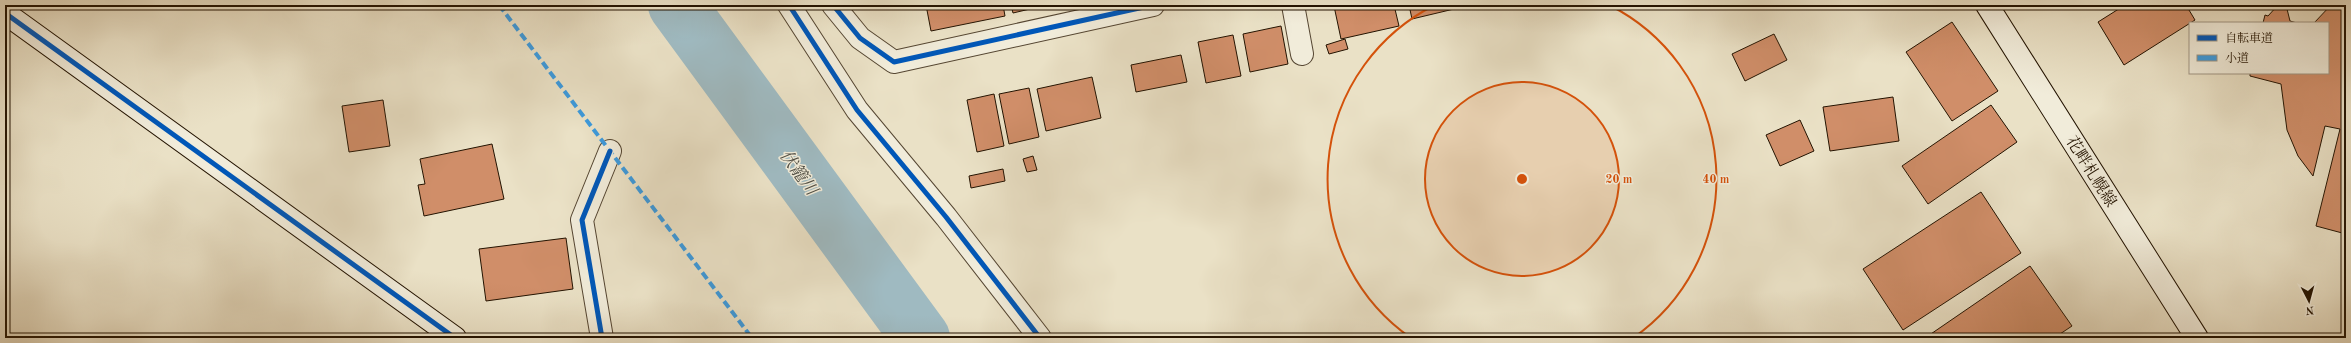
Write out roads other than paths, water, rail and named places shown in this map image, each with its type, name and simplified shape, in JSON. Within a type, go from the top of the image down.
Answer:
[{"type":"street","points":[[789,5],[857,110],[946,217],[1040,338]]},
{"type":"street","points":[[833,5],[860,38],[894,62],[1153,5]]},
{"type":"street","points":[[1293,5],[1302,54]]},
{"type":"street","name":"花畔札幌線","points":[[1987,5],[2197,338]]},
{"type":"street","points":[[5,13],[455,338]]},
{"type":"street","points":[[602,338],[582,220],[610,151]]},
{"type":"waterway","name":"伏籠川","points":[[677,5],[921,338]]}]
